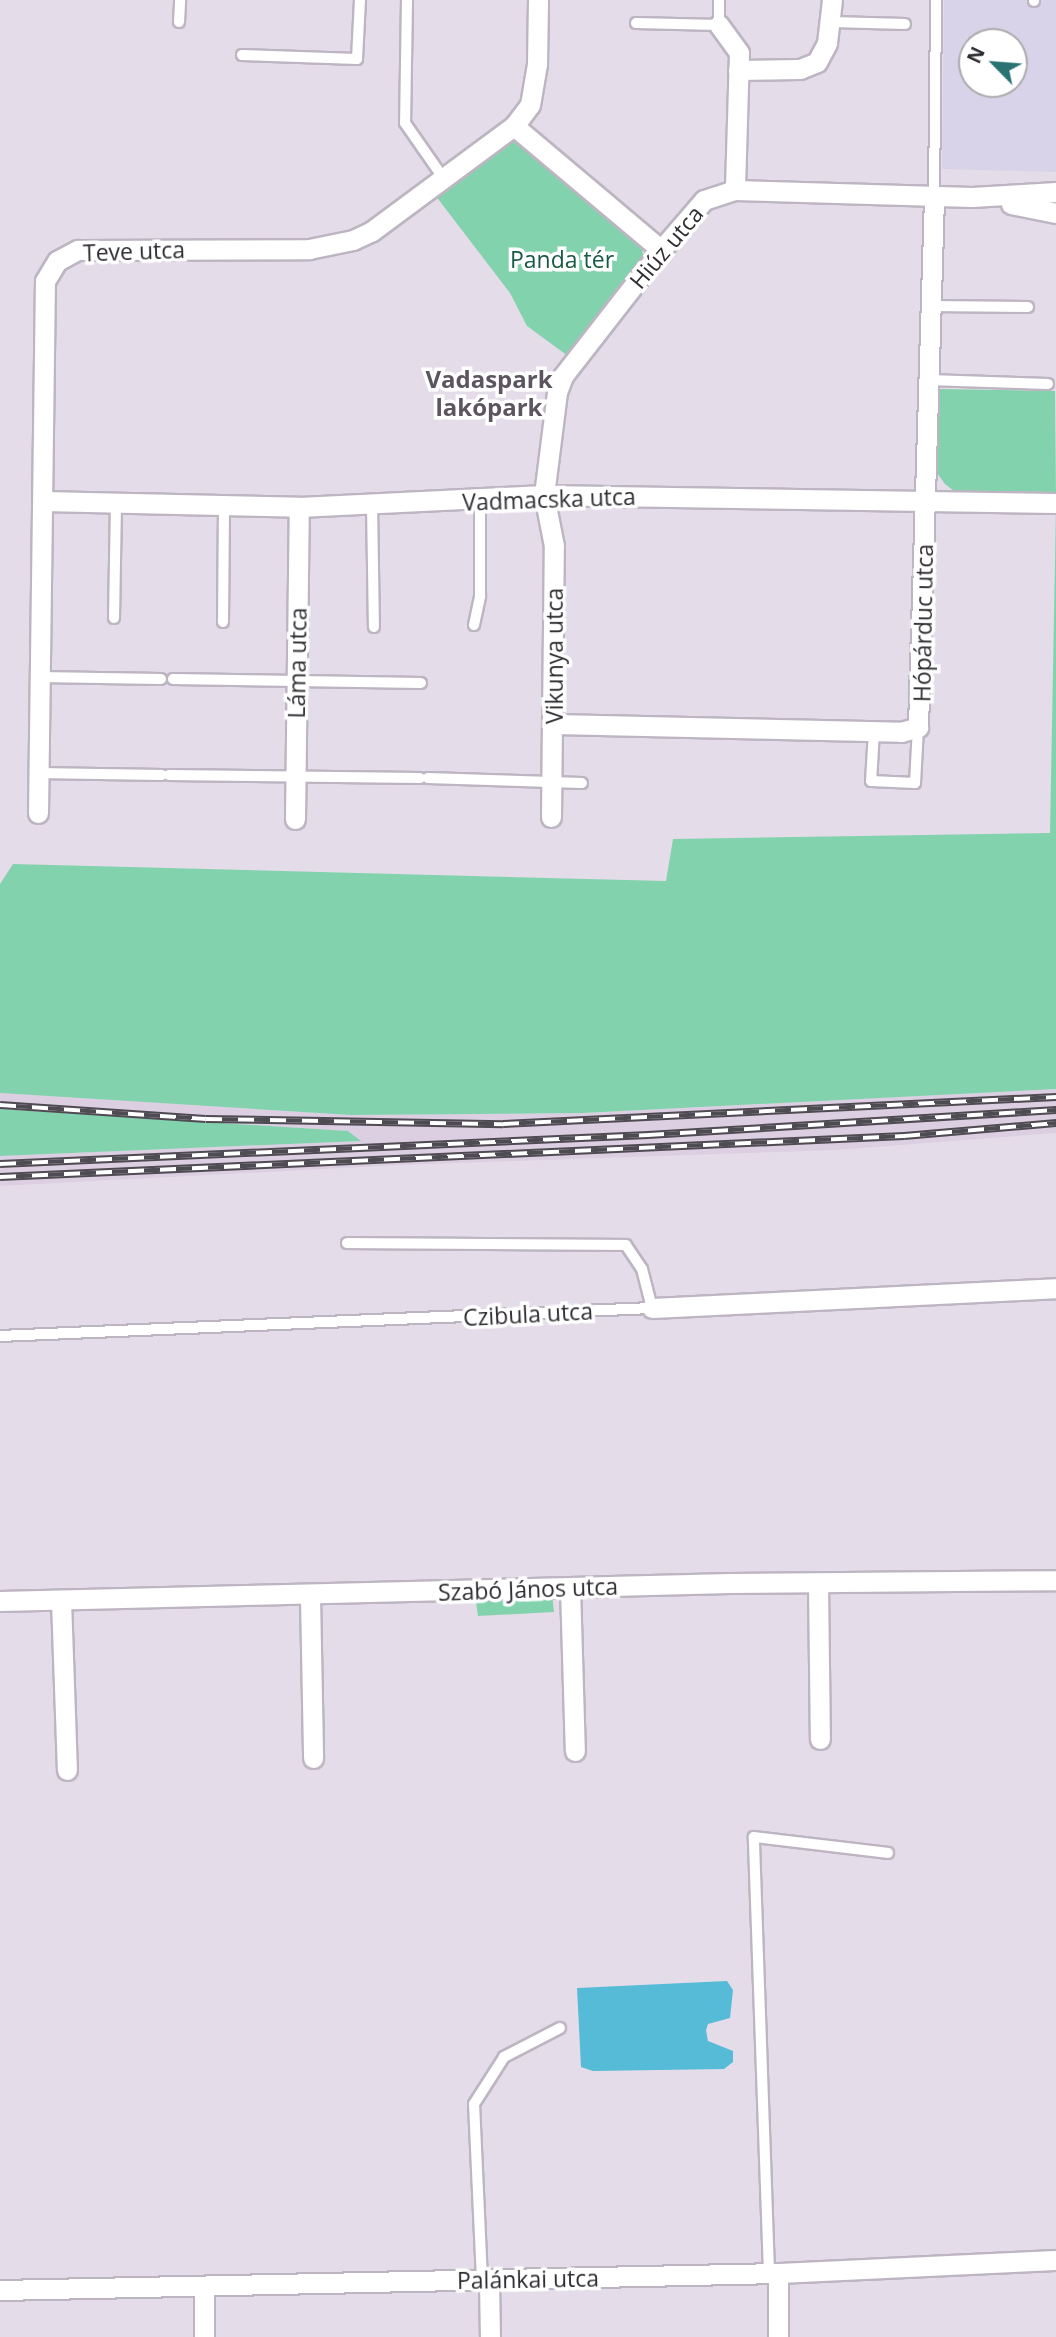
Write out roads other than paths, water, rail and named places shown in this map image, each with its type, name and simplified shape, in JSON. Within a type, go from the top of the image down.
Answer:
[{"type":"street","name":"Teve utca","points":[[38,813],[44,301],[45,281],[57,261],[78,250],[332,246],[372,231],[442,176],[514,126],[530,105],[537,64],[538,0]]},
{"type":"street","points":[[738,70],[812,65],[822,55],[832,22],[832,0]]},
{"type":"street","points":[[719,24],[739,53],[735,190]]},
{"type":"street","points":[[514,126],[661,250]]},
{"type":"street","name":"Hiúz utca","points":[[544,495],[554,411],[563,376],[661,250],[704,200],[735,190],[934,197],[1056,192]]},
{"type":"street","name":"Hópárduc utca","points":[[555,724],[874,731],[918,727],[934,197]]},
{"type":"street","name":"Hiúz utca","points":[[972,197],[1056,213]]},
{"type":"street","name":"Vadmacska utca","points":[[43,501],[299,507],[480,501],[544,495],[1056,503]]},
{"type":"street","name":"Vikunya utca","points":[[544,495],[554,546],[555,724],[551,817]]},
{"type":"street","name":"Láma utca","points":[[295,819],[299,507]]},
{"type":"street","name":"Czibula utca","points":[[652,1308],[1056,1289]]},
{"type":"street","name":"Szabó János utca","points":[[0,1601],[310,1597],[570,1587],[1056,1580]]},
{"type":"street","points":[[818,1583],[820,1739]]},
{"type":"street","points":[[570,1587],[575,1751]]},
{"type":"street","points":[[310,1597],[313,1758]]},
{"type":"street","points":[[61,1600],[67,1770]]},
{"type":"street","name":"Palánkai utca","points":[[0,2290],[774,2273],[1056,2260]]},
{"type":"street","points":[[774,2273],[778,2337]]},
{"type":"street","points":[[486,2281],[490,2337]]},
{"type":"street","points":[[204,2287],[204,2337]]},
{"type":"lane","points":[[179,22],[180,0]]},
{"type":"lane","points":[[242,55],[357,59],[360,0]]},
{"type":"lane","points":[[407,0],[405,122],[442,176]]},
{"type":"lane","points":[[636,23],[719,24],[719,0]]},
{"type":"lane","points":[[934,197],[936,0]]},
{"type":"lane","points":[[832,22],[905,24]]},
{"type":"lane","points":[[931,306],[1028,307]]},
{"type":"lane","points":[[929,380],[1048,384]]},
{"type":"lane","points":[[474,625],[480,596],[480,501]]},
{"type":"lane","points":[[114,618],[116,503]]},
{"type":"lane","points":[[372,504],[374,626]]},
{"type":"lane","points":[[223,622],[224,505]]},
{"type":"lane","points":[[39,677],[160,680]]},
{"type":"lane","points":[[173,679],[421,683]]},
{"type":"lane","points":[[874,731],[871,781],[915,783],[918,727]]},
{"type":"lane","points":[[37,773],[424,778],[582,783]]},
{"type":"lane","points":[[347,1243],[626,1245],[642,1269],[652,1308]]},
{"type":"lane","name":"Czibula utca","points":[[0,1336],[652,1308]]},
{"type":"lane","points":[[774,2273],[754,1838],[888,1853]]},
{"type":"lane","points":[[486,2281],[474,2104],[504,2057],[560,2028]]},
{"type":"water","points":[[727,1981],[733,1990],[730,2018],[708,2024],[706,2030],[708,2041],[733,2051],[733,2062],[724,2069],[593,2071],[581,2067],[577,1988]]},
{"type":"railway","points":[[0,1105],[206,1119],[503,1124],[1056,1097]]},
{"type":"railway","points":[[0,1164],[648,1135],[1056,1110]]},
{"type":"railway","points":[[0,1177],[904,1136],[1056,1123]]},
{"type":"district","name":"Vadaspark lakópark","points":[[489,393]]},
{"type":"park label","name":"Panda tér","points":[[562,259]]}]
